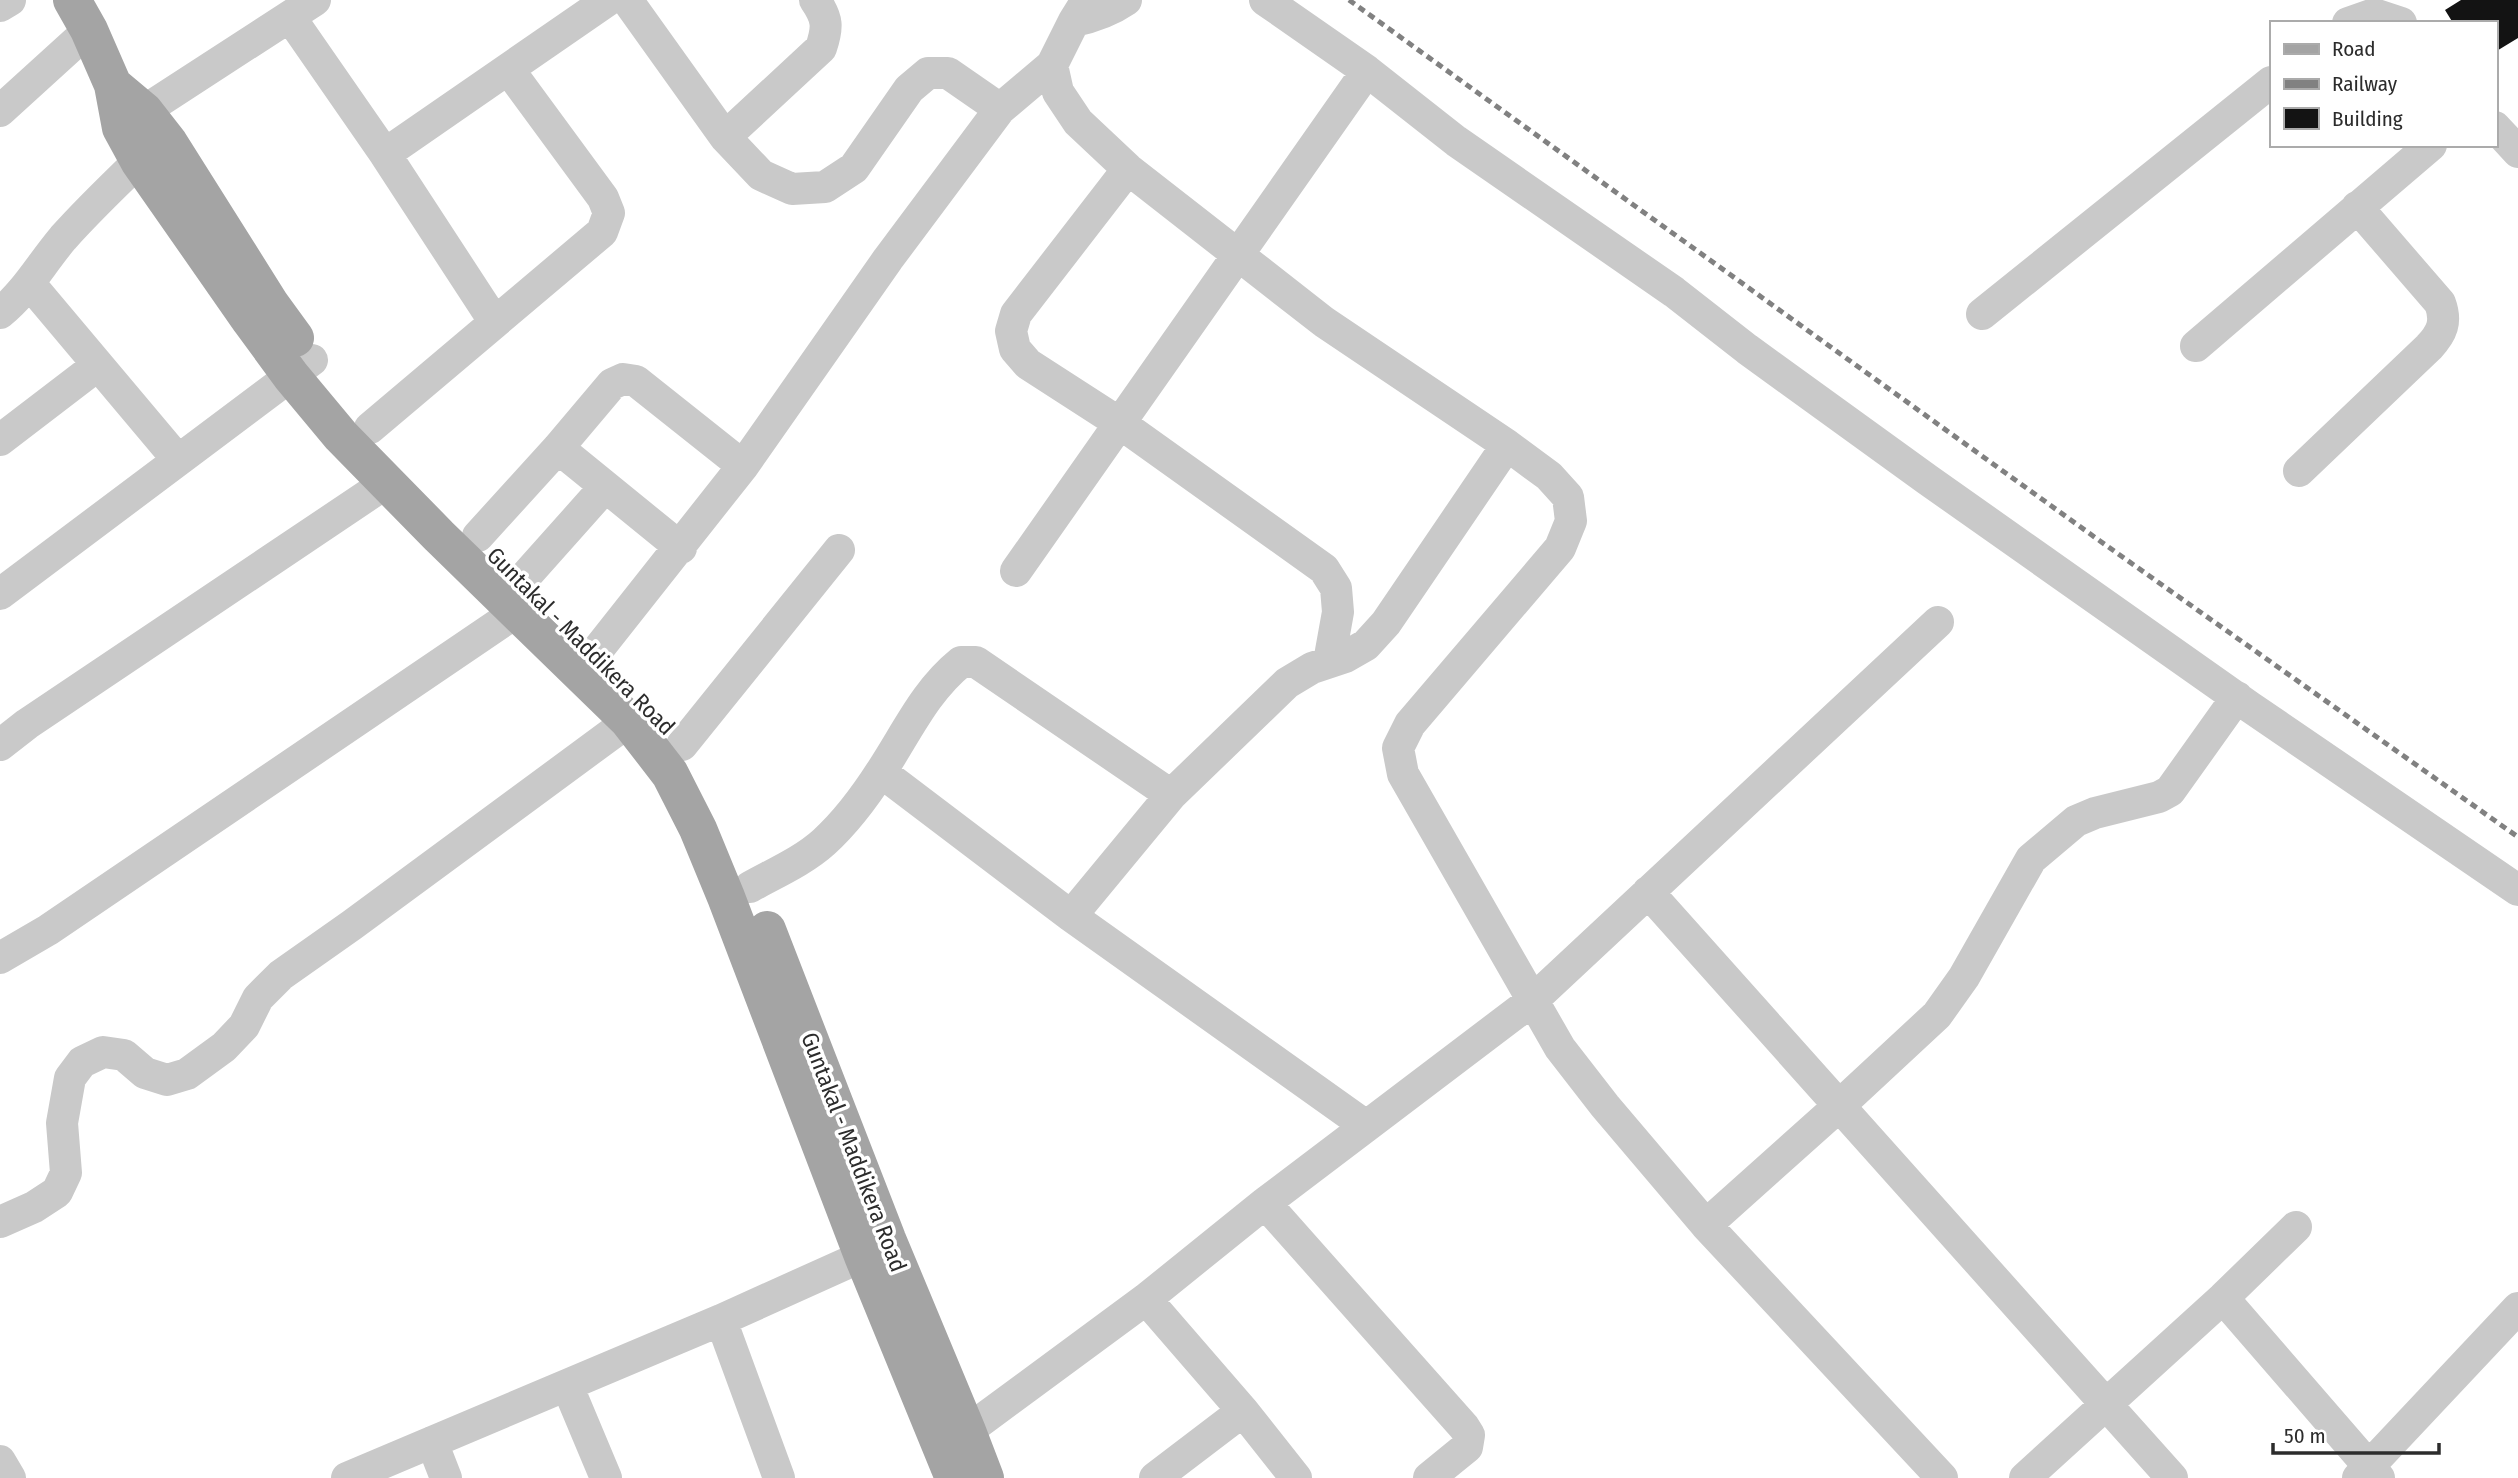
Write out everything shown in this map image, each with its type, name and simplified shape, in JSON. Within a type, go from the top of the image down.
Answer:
[{"type":"main road","name":"Guntakal - Maddikera Road","points":[[80,15],[113,85],[121,128],[139,161],[302,368],[370,428],[478,536],[520,595],[629,721],[670,774],[698,829],[877,1252],[967,1431],[985,1478]]},
{"type":"main road","name":"Guntakal - Maddikera Road","points":[[113,85],[144,111],[169,144],[271,305],[302,368],[341,436],[386,483],[520,595],[596,652],[648,703],[693,760],[722,817],[750,887],[954,1478]]},
{"type":"street","points":[[0,6],[9,0]]},
{"type":"street","points":[[385,154],[608,0]]},
{"type":"street","points":[[627,0],[725,137],[761,176],[792,189],[825,187],[854,168],[909,89],[928,73],[948,73],[1000,109]]},
{"type":"street","points":[[725,137],[821,48],[827,30],[823,12],[815,0]]},
{"type":"street","points":[[596,652],[681,548],[743,466],[888,259],[1000,109],[1052,65],[1081,10],[1094,16],[1115,8],[1126,0]]},
{"type":"street","points":[[1265,0],[1367,71],[1456,141],[1674,292],[1928,480],[2518,890]]},
{"type":"street","points":[[144,111],[303,8],[385,154],[495,321]]},
{"type":"street","points":[[2349,14],[2374,14],[2395,21]]},
{"type":"street","points":[[0,111],[80,15]]},
{"type":"street","points":[[1052,65],[1058,92],[1078,122],[1128,169],[1324,322],[1507,445],[1549,476],[1568,497],[1571,521],[1560,548],[1410,724],[1398,748],[1403,774],[1560,1048],[1605,1106],[1706,1225],[1942,1478]]},
{"type":"street","points":[[370,428],[602,232],[609,213],[603,198],[509,70]]},
{"type":"street","points":[[1016,571],[1367,71]]},
{"type":"street","points":[[1982,314],[2270,83]]},
{"type":"street","points":[[2497,129],[2518,152]]},
{"type":"street","points":[[2196,346],[2429,147]]},
{"type":"street","points":[[0,313],[30,284],[61,241],[89,209],[139,161]]},
{"type":"street","points":[[1128,169],[1016,314],[1011,331],[1015,349],[1028,364],[1121,424],[1324,569],[1336,588],[1338,612],[1329,662]]},
{"type":"street","points":[[2299,471],[2429,347],[2444,326],[2440,303],[2357,207]]},
{"type":"street","points":[[30,284],[178,460]]},
{"type":"street","points":[[0,440],[98,365]]},
{"type":"street","points":[[0,594],[302,368]]},
{"type":"street","points":[[478,536],[612,384],[623,379],[636,382],[743,466]]},
{"type":"street","points":[[1071,916],[1171,795],[1287,683],[1312,668],[1345,657],[1366,645],[1387,623],[1507,445]]},
{"type":"street","points":[[558,448],[681,548]]},
{"type":"street","points":[[0,745],[386,483]]},
{"type":"street","points":[[0,958],[48,930],[520,595],[606,487]]},
{"type":"street","points":[[682,745],[839,550]]},
{"type":"street","points":[[967,1431],[1146,1299],[1265,1203],[1533,1000],[1938,622]]},
{"type":"street","points":[[750,887],[824,843],[881,772],[928,694],[961,662],[976,662],[1171,795]]},
{"type":"street","points":[[1706,1225],[1937,1014],[1964,977],[2031,859],[2076,821],[2107,809],[2159,797],[2170,790],[2237,697]]},
{"type":"street","points":[[0,1222],[34,1208],[57,1192],[66,1174],[62,1123],[70,1078],[82,1062],[103,1052],[124,1055],[145,1073],[167,1080],[187,1074],[224,1047],[244,1026],[258,998],[281,975],[629,721]]},
{"type":"street","points":[[881,772],[1071,916],[1366,1126]]},
{"type":"street","points":[[1648,892],[2172,1478]]},
{"type":"street","points":[[1265,1203],[1464,1427],[1469,1435],[1468,1447],[1448,1473]]},
{"type":"street","points":[[2025,1478],[2223,1298],[2296,1227]]},
{"type":"street","points":[[347,1478],[877,1252]]},
{"type":"street","points":[[2223,1298],[2369,1474],[2518,1308]]},
{"type":"street","points":[[1146,1299],[1243,1411],[1296,1478]]},
{"type":"street","points":[[721,1320],[779,1478]]},
{"type":"street","points":[[567,1385],[606,1478]]},
{"type":"street","points":[[1155,1478],[1243,1411]]},
{"type":"street","points":[[432,1442],[446,1478]]},
{"type":"street","points":[[0,1461],[10,1478]]},
{"type":"building","points":[[2461,0],[2518,0],[2518,38],[2497,51],[2497,21],[2452,21],[2445,10]]},
{"type":"railway","points":[[1349,0],[2100,541],[2518,837]]}]
